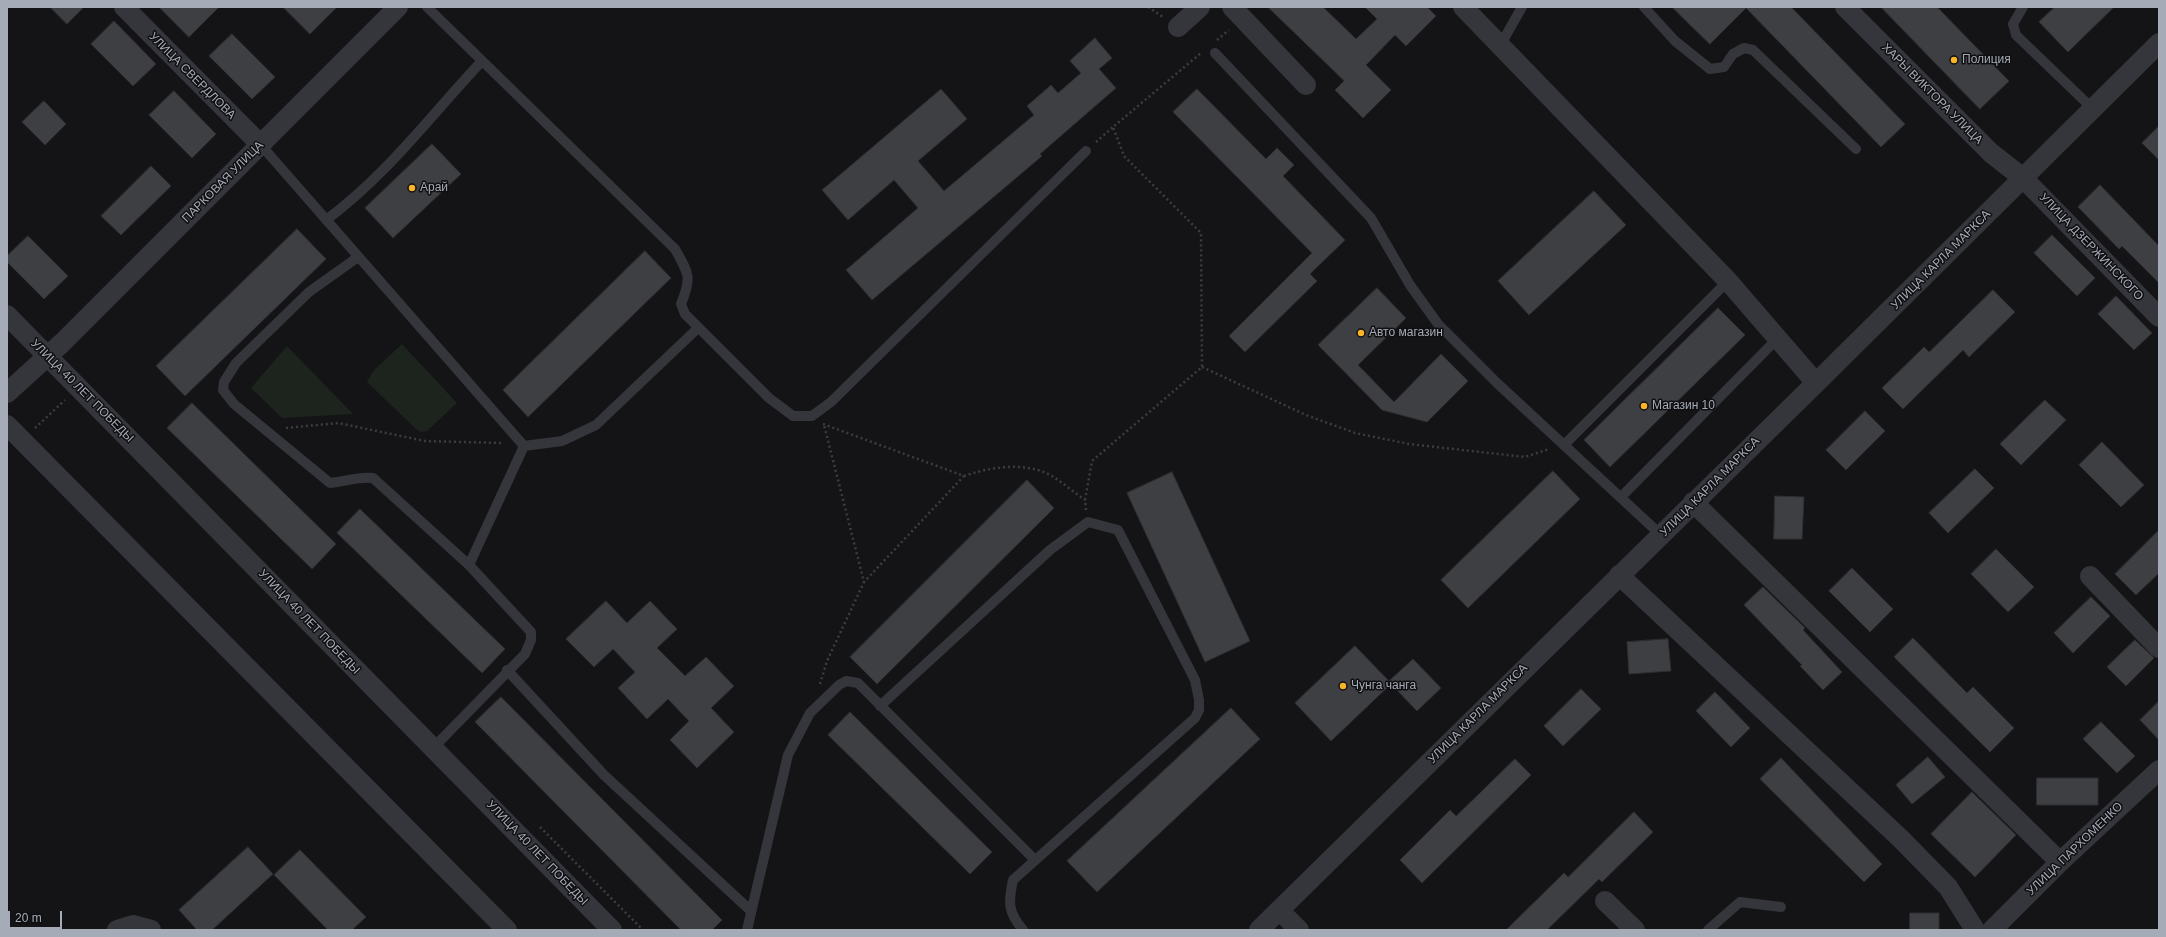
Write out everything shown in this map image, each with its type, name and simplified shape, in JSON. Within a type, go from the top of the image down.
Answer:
[{"type":"street","name":"УЛИЦА СВЕРДЛОВА","points":[[124,7],[260,144]]},
{"type":"street","name":"ПАРКОВАЯ УЛИЦА","points":[[7,393],[48,356],[398,7]]},
{"type":"street","points":[[1178,27],[1200,7]]},
{"type":"street","points":[[1463,7],[1501,44],[1728,281],[1816,383]]},
{"type":"street","name":"ХАРЫ ВИКТОРА УЛИЦА","points":[[1845,7],[1991,152],[2023,178]]},
{"type":"street","points":[[1237,13],[1306,85]]},
{"type":"street","name":"УЛИЦА КАРЛА МАРКСА","points":[[1259,930],[1816,383],[2159,43]]},
{"type":"street","name":"УЛИЦА ДЗЕРЖИНСКОГО","points":[[2023,178],[2159,317]]},
{"type":"street","name":"УЛИЦА 40 ЛЕТ ПОБЕДЫ","points":[[7,315],[612,930]]},
{"type":"street","points":[[7,425],[507,930]]},
{"type":"street","points":[[1694,502],[2060,862]]},
{"type":"street","points":[[1619,575],[1901,839],[1948,887],[1975,930]]},
{"type":"street","points":[[2090,576],[2159,648]]},
{"type":"street","name":"УЛИЦА ПАРХОМЕНКО","points":[[1992,930],[2060,862],[2159,770]]},
{"type":"street","points":[[1605,901],[1635,930]]},
{"type":"street","points":[[1279,910],[1299,930]]},
{"type":"street","points":[[117,930],[133,925],[151,930]]},
{"type":"lane","points":[[427,7],[675,249],[688,273],[688,285],[681,304],[685,314],[769,398],[793,416],[812,416],[831,402],[1086,151]]},
{"type":"lane","points":[[1501,44],[1522,7]]},
{"type":"lane","points":[[1644,7],[1676,41],[1710,69],[1724,67],[1733,54],[1744,48],[1753,50],[1856,149]]},
{"type":"lane","points":[[2023,7],[2013,24],[2016,35],[2093,109]]},
{"type":"lane","points":[[1215,53],[1372,218],[1410,285],[1438,324],[1497,383],[1565,444],[1661,535]]},
{"type":"lane","points":[[326,220],[352,201],[405,149],[482,61]]},
{"type":"lane","points":[[260,144],[522,443]]},
{"type":"lane","points":[[358,257],[309,292],[236,363],[224,382],[223,390],[234,404],[330,483],[341,482],[360,476],[373,478],[469,565],[531,632],[531,640],[525,654],[507,670],[433,748]]},
{"type":"lane","points":[[1565,444],[1728,281]]},
{"type":"lane","points":[[522,443],[562,441],[596,425],[698,328]]},
{"type":"lane","points":[[1621,497],[1777,339]]},
{"type":"lane","points":[[469,565],[522,443]]},
{"type":"lane","points":[[880,706],[1050,550],[1088,522],[1118,530],[1195,680],[1199,710],[1196,718],[1034,859],[1013,880],[1010,895],[1012,916],[1023,930]]},
{"type":"lane","points":[[507,670],[604,775],[751,911]]},
{"type":"lane","points":[[748,930],[751,911],[788,755],[810,713],[839,685],[846,681],[858,683],[1034,859]]},
{"type":"lane","points":[[1708,930],[1740,902],[1781,907]]},
{"type":"path","points":[[1214,42],[1237,13]]},
{"type":"path","points":[[1086,151],[1202,52]]},
{"type":"path","points":[[1088,522],[1085,500],[1092,461],[1202,367],[1201,233],[1124,156],[1113,127]]},
{"type":"path","points":[[1202,367],[1306,415],[1356,433],[1409,444],[1525,457],[1565,444]]},
{"type":"path","points":[[22,440],[79,387]]},
{"type":"path","points":[[812,416],[824,425],[964,476]]},
{"type":"path","points":[[265,430],[338,423],[425,441],[498,444],[522,443]]},
{"type":"path","points":[[824,425],[864,582]]},
{"type":"path","points":[[810,713],[827,661],[864,582],[964,476],[985,468],[1020,467],[1050,475],[1085,500]]},
{"type":"shaded area","points":[[402,344],[457,403],[427,431],[421,432],[416,429],[367,382],[373,371]]},
{"type":"shaded area","points":[[287,346],[353,414],[282,418],[251,388]]},
{"type":"building","points":[[50,7],[84,7],[67,24]]},
{"type":"building","points":[[159,7],[219,7],[189,37]]},
{"type":"building","points":[[283,7],[337,7],[310,34]]},
{"type":"building","points":[[1268,7],[1323,7],[1356,39],[1377,19],[1365,7],[1427,7],[1436,16],[1406,46],[1395,35],[1366,65],[1391,90],[1363,118],[1335,90],[1344,81]]},
{"type":"building","points":[[1672,7],[1791,7],[1905,124],[1881,147],[1746,8],[1710,44]]},
{"type":"building","points":[[1881,7],[1937,7],[2009,81],[1980,109]]},
{"type":"building","points":[[2055,7],[2114,7],[2068,52],[2039,22]]},
{"type":"building","points":[[114,21],[156,64],[133,86],[91,44]]},
{"type":"building","points":[[232,34],[275,77],[252,99],[209,56]]},
{"type":"building","points":[[1095,38],[1112,58],[1099,69],[1116,88],[1040,154],[1042,156],[872,300],[846,270],[918,208],[894,180],[848,220],[822,190],[941,89],[967,119],[918,161],[944,191],[1034,115],[1027,106],[1051,85],[1058,93],[1081,73],[1070,61]]},
{"type":"building","points":[[1197,89],[1266,159],[1277,148],[1294,165],[1283,176],[1345,240],[1310,274],[1317,281],[1245,352],[1229,336],[1312,253],[1173,112]]},
{"type":"building","points":[[174,91],[216,134],[192,158],[149,115]]},
{"type":"building","points":[[44,101],[66,124],[45,145],[22,122]]},
{"type":"building","points":[[2159,126],[2159,160],[2142,143]]},
{"type":"building","points":[[432,144],[461,174],[393,238],[365,208]]},
{"type":"building","points":[[151,166],[171,186],[121,235],[101,216]]},
{"type":"building","points":[[2100,185],[2159,246],[2159,283],[2122,246],[2119,249],[2078,207]]},
{"type":"building","points":[[1594,191],[1626,225],[1529,315],[1498,281]]},
{"type":"building","points":[[297,229],[326,259],[185,396],[156,366]]},
{"type":"building","points":[[2052,235],[2095,278],[2077,296],[2034,253]]},
{"type":"building","points":[[28,236],[68,276],[44,299],[7,262],[7,256]]},
{"type":"building","points":[[645,251],[671,278],[528,417],[503,390]]},
{"type":"building","points":[[1377,288],[1406,318],[1358,365],[1394,402],[1441,354],[1468,381],[1427,422],[1382,410],[1318,345]]},
{"type":"building","points":[[1993,290],[2015,312],[1969,357],[1963,350],[1903,409],[1882,388],[1924,347],[1929,352]]},
{"type":"building","points":[[2116,296],[2152,333],[2134,350],[2098,314]]},
{"type":"building","points":[[1718,308],[1745,335],[1610,467],[1584,440]]},
{"type":"building","points":[[2045,400],[2066,420],[2021,465],[2000,444]]},
{"type":"building","points":[[192,403],[336,544],[312,569],[167,428]]},
{"type":"building","points":[[1865,411],[1885,431],[1846,470],[1826,450]]},
{"type":"building","points":[[2102,442],[2144,485],[2121,507],[2079,465]]},
{"type":"building","points":[[1975,469],[1994,488],[1948,533],[1929,513]]},
{"type":"building","points":[[1553,471],[1580,499],[1468,608],[1441,580]]},
{"type":"building","points":[[1172,472],[1250,641],[1205,662],[1127,493]]},
{"type":"building","points":[[1027,480],[1054,508],[877,684],[850,657]]},
{"type":"building","points":[[1775,496],[1804,497],[1802,539],[1774,539]]},
{"type":"building","points":[[360,509],[505,649],[482,673],[337,533]]},
{"type":"building","points":[[2159,530],[2159,573],[2136,595],[2115,574]]},
{"type":"building","points":[[1996,549],[2034,587],[2008,612],[1971,574]]},
{"type":"building","points":[[1852,568],[1893,609],[1870,632],[1829,591]]},
{"type":"building","points":[[1763,587],[1805,628],[1803,630],[1842,672],[1823,690],[1800,666],[1802,665],[1744,605]]},
{"type":"building","points":[[2091,597],[2110,616],[2073,653],[2054,633]]},
{"type":"building","points":[[606,601],[627,623],[650,601],[677,629],[657,648],[685,676],[706,657],[734,686],[711,708],[734,732],[697,768],[670,740],[689,721],[668,699],[647,719],[618,688],[635,672],[613,649],[594,667],[566,639]]},
{"type":"building","points":[[1913,638],[1967,693],[1973,687],[2014,728],[1990,752],[1894,657]]},
{"type":"building","points":[[1668,639],[1671,671],[1629,674],[1627,642]]},
{"type":"building","points":[[2135,640],[2154,658],[2126,686],[2107,667]]},
{"type":"building","points":[[1355,646],[1389,681],[1413,659],[1441,688],[1417,711],[1391,684],[1331,741],[1295,703]]},
{"type":"building","points":[[1581,689],[1601,709],[1563,746],[1544,726]]},
{"type":"building","points":[[1715,692],[1750,728],[1731,747],[1696,711]]},
{"type":"building","points":[[501,697],[722,920],[712,930],[681,930],[475,722]]},
{"type":"building","points":[[2159,701],[2159,740],[2140,720]]},
{"type":"building","points":[[1231,708],[1260,739],[1097,892],[1067,861]]},
{"type":"building","points":[[850,712],[992,852],[970,874],[828,735]]},
{"type":"building","points":[[2101,722],[2135,756],[2117,773],[2083,739]]},
{"type":"building","points":[[1928,757],[1945,777],[1912,804],[1896,785]]},
{"type":"building","points":[[1781,758],[1882,864],[1864,882],[1760,779]]},
{"type":"building","points":[[1515,759],[1531,775],[1422,883],[1400,860],[1450,810],[1456,816]]},
{"type":"building","points":[[2037,778],[2098,778],[2098,805],[2037,805]]},
{"type":"building","points":[[1972,792],[2016,835],[1975,877],[1931,834]]},
{"type":"building","points":[[1634,812],[1653,832],[1602,882],[1599,879],[1547,930],[1506,930],[1564,873],[1568,877]]},
{"type":"building","points":[[248,847],[273,874],[212,930],[197,930],[179,910]]},
{"type":"building","points":[[300,850],[366,917],[352,930],[328,930],[274,875]]},
{"type":"building","points":[[1910,913],[1939,913],[1939,930],[1910,930]]},
{"type":"place","name":"Полиция","points":[[1954,60]]},
{"type":"place","name":"Арай","points":[[412,188]]},
{"type":"place","name":"Авто магазин","points":[[1361,333]]},
{"type":"place","name":"Магазин 10","points":[[1644,406]]},
{"type":"place","name":"Чунга чанга","points":[[1343,686]]}]
